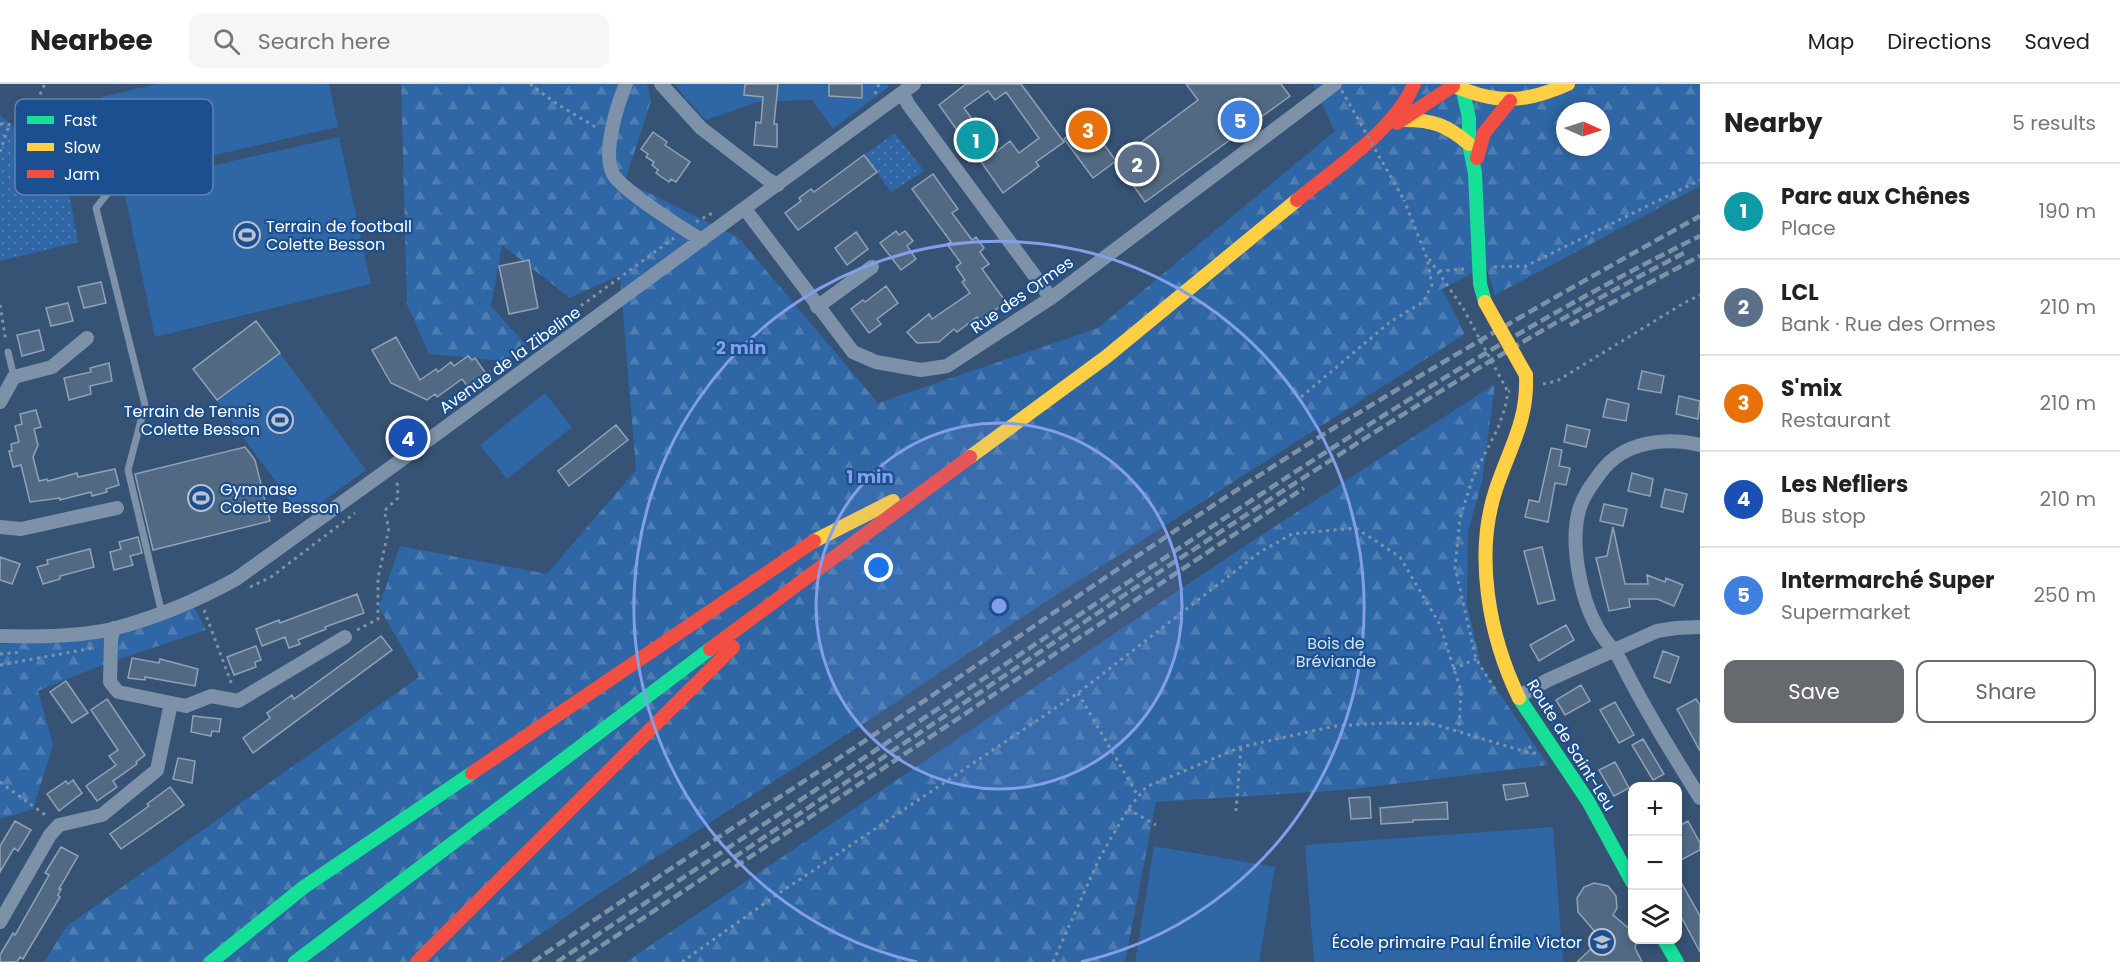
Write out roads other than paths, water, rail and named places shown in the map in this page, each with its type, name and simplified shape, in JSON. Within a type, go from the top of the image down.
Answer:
[{"type":"main road","points":[[295,962],[597,733],[1106,357],[1382,130],[1406,100],[1414,84]]},
{"type":"main road","points":[[1382,130],[1404,120],[1424,104],[1456,87],[1486,99],[1510,101],[1540,97],[1568,84]]},
{"type":"main road","points":[[1456,87],[1469,117],[1470,144],[1475,173]]},
{"type":"main road","points":[[1475,173],[1479,142],[1485,129],[1510,101]]},
{"type":"main road","points":[[1404,120],[1427,120],[1444,125],[1470,144]]},
{"type":"main road","name":"Route de Saint-Leu","points":[[1475,173],[1480,284],[1485,302],[1527,381],[1525,414],[1495,492],[1489,517],[1486,553],[1490,610],[1503,656],[1519,696],[1582,791],[1628,875]]},
{"type":"main road","points":[[211,962],[304,887],[807,545],[954,470]]},
{"type":"main road","points":[[417,962],[620,758],[794,588]]},
{"type":"main road","points":[[1667,944],[1677,962]]},
{"type":"street","points":[[626,84],[609,144],[613,173],[626,187],[702,240]]},
{"type":"street","points":[[661,84],[700,128],[778,185]]},
{"type":"street","name":"Avenue de la Zibeline","points":[[0,636],[42,637],[114,628],[162,614],[236,579],[914,84]]},
{"type":"street","name":"Rue des Ormes","points":[[745,209],[853,352],[876,362],[921,370],[946,366],[1051,298],[1337,84]]},
{"type":"street","points":[[903,94],[1051,298]]},
{"type":"street","points":[[818,307],[872,267]]},
{"type":"street","points":[[0,402],[14,377],[52,367],[87,338]]},
{"type":"street","points":[[1700,445],[1684,441],[1662,440],[1645,443],[1623,454],[1606,466],[1589,489],[1580,508],[1576,531],[1576,556],[1586,599],[1597,627],[1615,651],[1640,698],[1700,798]]},
{"type":"street","points":[[0,526],[21,529],[117,508]]},
{"type":"street","points":[[1519,696],[1548,680],[1657,632],[1700,627]]},
{"type":"street","points":[[114,628],[111,644],[110,682],[118,692],[186,706],[211,696],[238,701],[345,637]]},
{"type":"street","points":[[0,922],[50,834],[59,825],[102,815],[157,770],[171,703]]},
{"type":"lane","points":[[106,195],[96,208],[145,405],[128,470],[162,614]]},
{"type":"lane","points":[[8,351],[14,377]]},
{"type":"railway","points":[[533,962],[1266,471],[1462,351],[1700,216]]},
{"type":"railway","points":[[557,962],[1380,417],[1538,323],[1700,236]]},
{"type":"railway","points":[[577,962],[1126,594],[1331,460],[1470,373],[1612,291],[1684,253]]},
{"type":"railway","points":[[1570,325],[1700,256]]},
{"type":"railway","points":[[735,867],[1304,488]]},
{"type":"place","name":"Intermarché Super","points":[[1240,120]]},
{"type":"place","name":"S'mix","points":[[1088,130]]},
{"type":"place","name":"Parc aux Chênes","points":[[976,140]]},
{"type":"place","name":"LCL","points":[[1137,164]]},
{"type":"place","name":"Terrain de football Colette Besson","points":[[247,235]]},
{"type":"place","name":"Terrain de Tennis Colette Besson","points":[[280,420]]},
{"type":"place","name":"Les Nefliers","points":[[408,438]]},
{"type":"place","name":"Gymnase Colette Besson","points":[[201,498]]},
{"type":"place","name":"École primaire Paul Émile Victor","points":[[1602,942]]},
{"type":"park label","name":"Bois de Bréviande","points":[[1336,652]]}]
